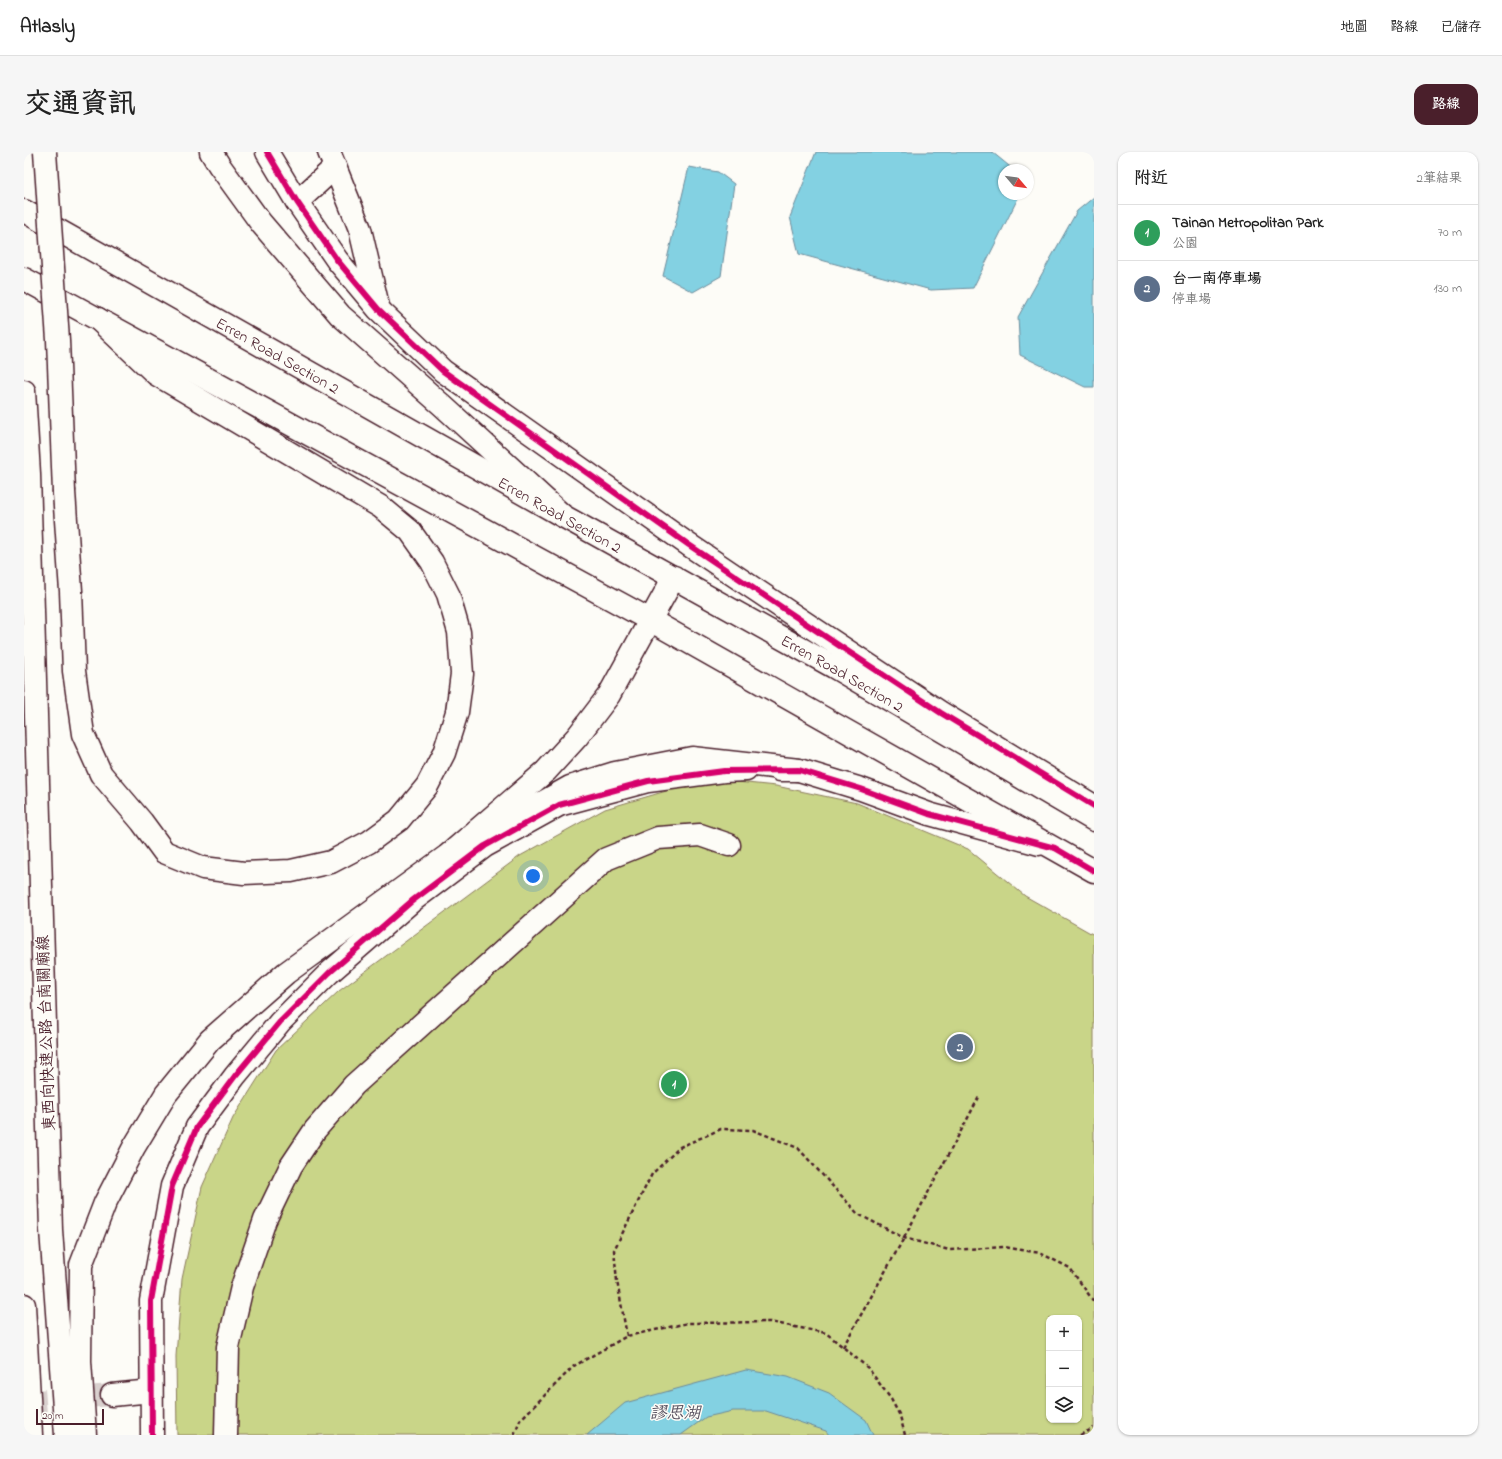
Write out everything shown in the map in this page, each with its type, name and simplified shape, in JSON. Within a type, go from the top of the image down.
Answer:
[{"type":"main road","points":[[45,152],[58,340],[64,492],[74,671],[83,734],[101,774],[142,822],[164,852],[204,868],[244,873],[291,871],[331,862],[369,842],[399,820],[427,786],[444,753],[457,712],[462,674],[459,632],[448,594],[432,562],[410,531],[381,506],[156,374],[98,319]]},
{"type":"main road","points":[[211,152],[260,222],[340,315],[443,406],[563,516]]},
{"type":"main road","points":[[267,152],[297,202],[337,260],[378,309],[443,371],[689,545],[941,713],[1094,806]]},
{"type":"main road","points":[[297,202],[332,160],[360,229],[378,309]]},
{"type":"main road","name":"Erren Road Section 2","points":[[24,211],[563,516],[834,667],[1094,820]]},
{"type":"main road","points":[[24,279],[650,620],[1056,848],[1094,871]]},
{"type":"main road","name":"東西向快速公路 台南關廟線","points":[[24,390],[29,474],[51,1230],[66,1435]]},
{"type":"main road","points":[[84,1435],[80,1361],[81,1265],[105,1202],[134,1147],[166,1094],[210,1040],[286,973],[446,856],[546,770],[577,737],[610,695],[674,577]]},
{"type":"main road","points":[[446,856],[522,816],[570,787],[615,773],[692,758],[799,770],[861,789],[929,814],[1056,848]]},
{"type":"main road","points":[[152,1435],[151,1301],[172,1186],[197,1127],[235,1076],[280,1022],[329,974],[412,901],[485,846],[559,805],[648,781],[724,771],[799,770]]},
{"type":"main road","points":[[226,1435],[228,1347],[242,1287],[265,1220],[291,1166],[315,1130],[354,1085],[606,859],[658,838],[700,835],[729,845]]},
{"type":"main road","points":[[24,1305],[31,1435]]},
{"type":"main road","points":[[112,1395],[151,1391]]},
{"type":"path","points":[[843,1347],[904,1238],[979,1097]]},
{"type":"path","points":[[627,1336],[617,1281],[614,1250],[652,1174],[680,1147],[721,1129],[754,1130],[798,1148],[858,1214],[904,1238],[949,1250],[1004,1247],[1040,1253],[1070,1268],[1094,1302]]},
{"type":"path","points":[[514,1435],[520,1420],[574,1366],[627,1336],[688,1323],[770,1322],[826,1333],[843,1347],[868,1368],[891,1399],[900,1416],[905,1435]]},
{"type":"path","points":[[1080,1435],[1094,1428]]},
{"type":"green space","points":[[727,781],[776,786],[857,803],[968,849],[1025,896],[1094,935],[1094,1435],[177,1435],[176,1356],[182,1279],[202,1187],[233,1118],[276,1050],[339,991],[520,856],[605,809],[680,787]]},
{"type":"water","points":[[816,152],[992,152],[1007,164],[998,164],[998,200],[1017,200],[973,288],[931,290],[799,254],[790,217]]},
{"type":"water","points":[[689,167],[718,172],[734,184],[721,276],[693,292],[663,276]]},
{"type":"water","points":[[1094,197],[1094,387],[1085,387],[1020,355],[1018,317],[1077,211]]},
{"type":"water","name":"謬思湖","points":[[746,1370],[788,1377],[829,1393],[866,1420],[873,1435],[829,1435],[826,1431],[766,1411],[733,1411],[706,1417],[681,1435],[587,1435],[625,1403]]},
{"type":"tunnel","points":[[24,1402],[112,1395]]},
{"type":"cycle path","points":[[267,152],[297,202],[337,260],[378,309],[443,371],[689,545],[814,629],[941,713],[1094,806]]},
{"type":"cycle path","points":[[152,1435],[151,1301],[172,1186],[197,1127],[235,1076],[280,1022],[329,973],[412,901],[485,846],[559,805],[648,781],[724,771],[799,770],[861,789],[929,814],[1055,848],[1094,871]]},
{"type":"place","name":"台一南停車場","points":[[960,1047]]},
{"type":"place","name":"Tainan Metropolitan Park","points":[[674,1084]]}]
